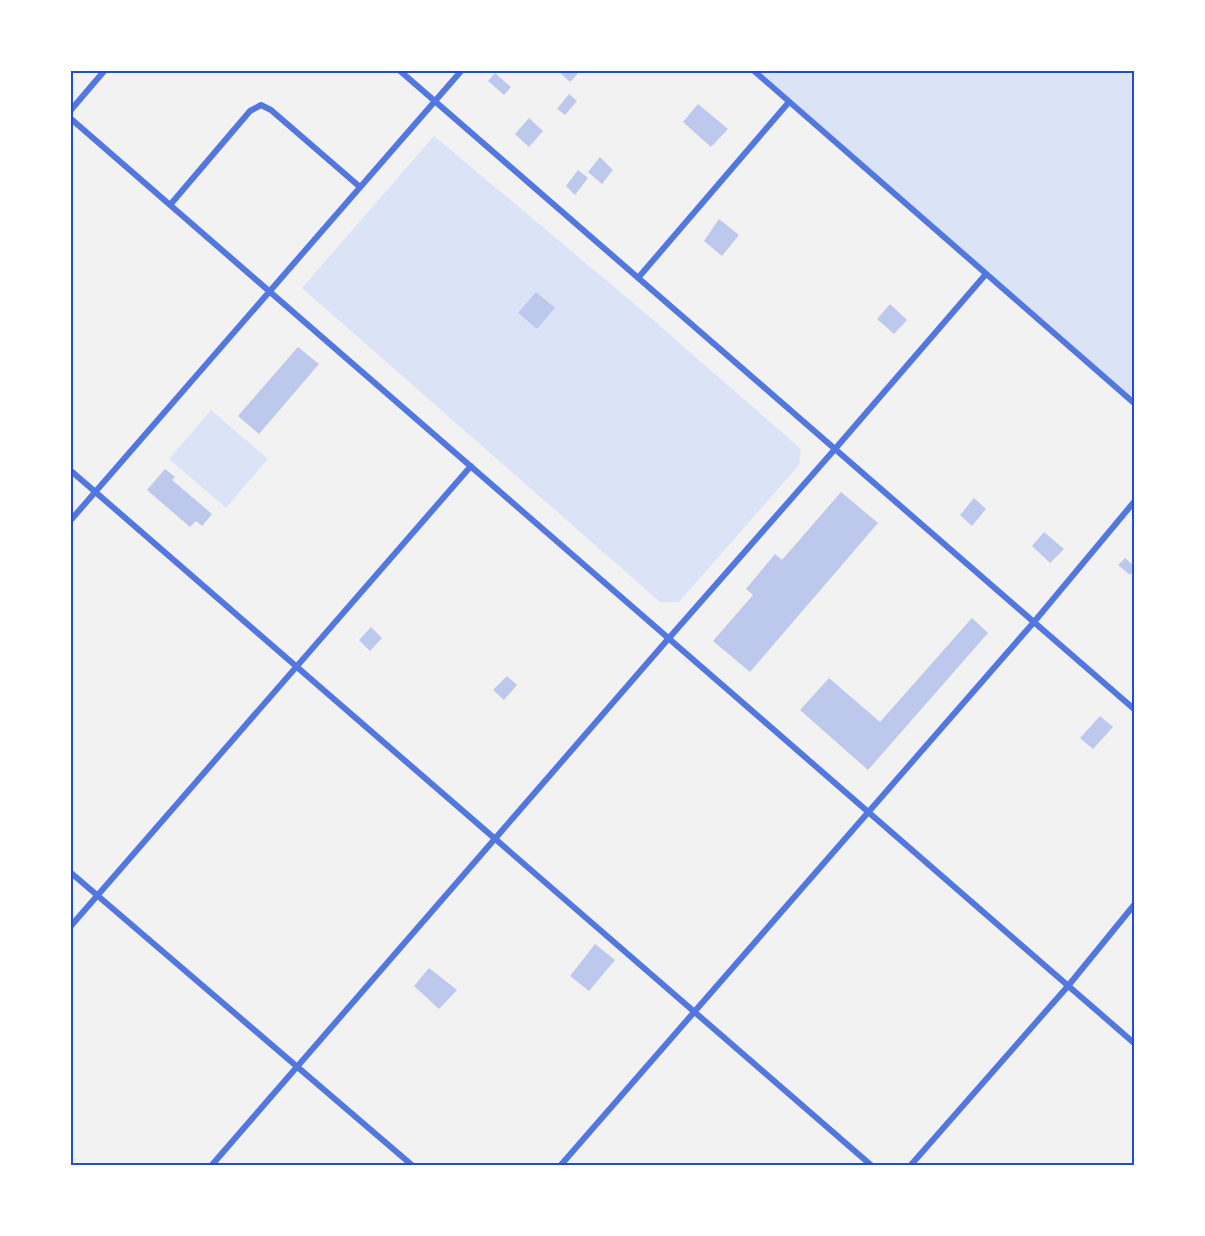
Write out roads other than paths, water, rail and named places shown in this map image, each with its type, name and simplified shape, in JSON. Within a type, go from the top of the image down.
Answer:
[{"type":"street","points":[[70,111],[105,70]]},
{"type":"street","points":[[399,70],[1134,709]]},
{"type":"street","points":[[70,521],[462,70]]},
{"type":"street","points":[[753,70],[1134,404]]},
{"type":"street","points":[[638,278],[789,102]]},
{"type":"street","points":[[170,205],[250,111],[261,105],[271,110],[360,187]]},
{"type":"street","points":[[70,118],[1134,1043]]},
{"type":"street","points":[[212,1166],[986,274]]},
{"type":"street","points":[[70,927],[471,466]]},
{"type":"street","points":[[70,470],[872,1166]]},
{"type":"street","points":[[560,1166],[1034,622],[1134,502]]},
{"type":"street","points":[[70,872],[413,1166]]},
{"type":"street","points":[[910,1166],[1068,986],[1134,905]]}]
